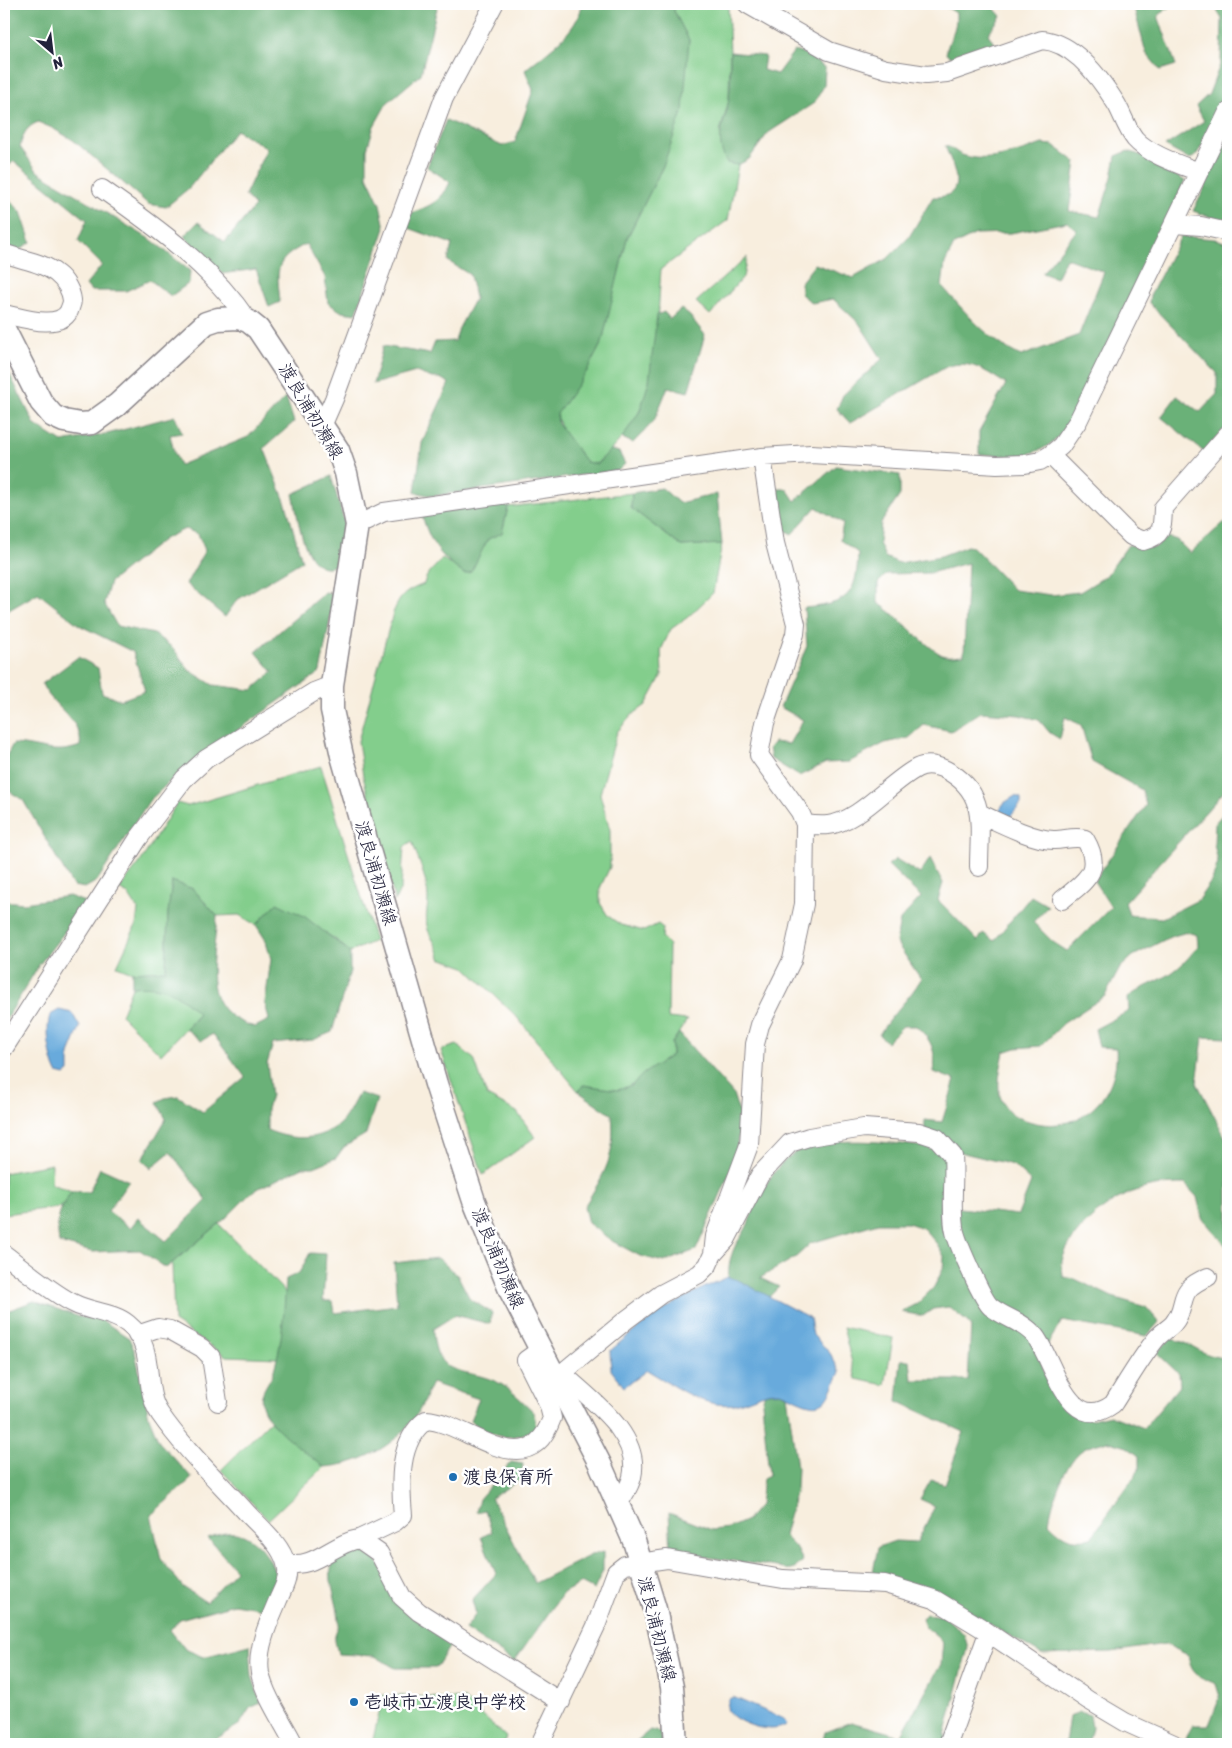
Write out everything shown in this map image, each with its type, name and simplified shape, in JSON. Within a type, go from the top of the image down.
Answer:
[{"type":"main road","points":[[4,329],[41,402],[53,416],[64,421],[81,424],[92,423],[117,405],[206,323],[228,317],[248,321]]},
{"type":"main road","name":"渡良浦初瀬線","points":[[248,321],[258,328],[323,424],[338,450],[346,473],[357,525],[332,685],[332,710],[342,756],[436,1084],[474,1201],[510,1290],[540,1350],[558,1376],[600,1464],[640,1561],[655,1609],[672,1687],[676,1744]]},
{"type":"street","points":[[323,424],[444,98],[494,4]]},
{"type":"street","points":[[747,4],[829,51],[886,68],[926,75],[947,73],[1042,40],[1055,41],[1068,49],[1087,66],[1117,106],[1136,140],[1166,158],[1199,172]]},
{"type":"street","points":[[357,525],[384,512],[762,457],[811,454],[872,456],[997,465],[1025,464],[1040,461],[1061,446],[1078,422],[1228,112]]},
{"type":"street","points":[[102,189],[152,223],[210,273],[232,297],[248,321]]},
{"type":"street","points":[[1175,224],[1201,226],[1228,232]]},
{"type":"street","points":[[4,253],[36,262],[57,274],[69,289],[72,303],[66,315],[59,320],[46,322],[4,314]]},
{"type":"street","points":[[1050,455],[1131,536],[1144,541],[1158,534],[1163,526],[1163,508],[1228,434]]},
{"type":"street","points":[[618,1505],[632,1478],[632,1459],[627,1441],[615,1424],[558,1376],[654,1299],[699,1274],[708,1265],[713,1254],[715,1236],[749,1145],[752,1115],[752,1082],[760,1025],[792,960],[804,904],[805,824],[800,812],[760,755],[761,740],[795,634],[796,624],[775,543],[762,457]]},
{"type":"street","points":[[4,1048],[138,840],[184,779],[206,759],[314,692],[332,685]]},
{"type":"street","points":[[805,824],[829,825],[856,814],[919,767],[937,765],[966,782],[973,792],[979,813],[979,867]]},
{"type":"street","points":[[979,813],[1040,837],[1054,840],[1064,838],[1085,839],[1094,859],[1094,869],[1085,880],[1062,900]]},
{"type":"street","points":[[713,1254],[726,1240],[760,1175],[790,1143],[809,1137],[864,1128],[919,1132],[937,1138],[952,1156],[954,1231],[978,1290],[989,1307],[1022,1325],[1036,1336],[1052,1371],[1068,1397],[1076,1406],[1094,1412],[1105,1410],[1114,1404],[1157,1337],[1174,1323],[1179,1314],[1182,1301],[1193,1283],[1208,1277]]},
{"type":"street","points":[[4,1254],[74,1304],[118,1318],[128,1324],[137,1335],[148,1361],[152,1396],[158,1412],[182,1443],[266,1534],[286,1563],[287,1578],[262,1645],[260,1672],[294,1744]]},
{"type":"street","points":[[137,1335],[158,1328],[170,1330],[202,1348],[211,1357],[218,1402]]},
{"type":"street","points":[[286,1563],[297,1566],[307,1564],[350,1541],[359,1539],[395,1522],[403,1514],[400,1494],[403,1464],[410,1436],[426,1420],[436,1420],[494,1446],[513,1452],[528,1448],[543,1436],[552,1418],[549,1406],[526,1360],[540,1350]]},
{"type":"street","points":[[359,1539],[379,1553],[402,1597],[419,1612],[561,1702]]},
{"type":"street","points":[[540,1744],[596,1626],[616,1572],[625,1565],[640,1561],[667,1559],[783,1579],[885,1584],[934,1599],[988,1632],[1088,1700],[1125,1722],[1174,1744]]},
{"type":"street","points":[[948,1744],[988,1632]]},
{"type":"green space","points":[[4,4],[438,4],[421,74],[387,103],[374,126],[367,149],[367,176],[380,204],[385,228],[356,314],[342,312],[328,303],[325,277],[306,244],[282,261],[278,274],[280,302],[269,307],[256,269],[222,274],[184,236],[198,222],[225,242],[255,206],[245,195],[267,148],[236,130],[189,188],[166,207],[148,204],[73,140],[38,122],[26,132],[20,147],[38,172],[153,241],[190,271],[189,283],[171,296],[150,280],[126,291],[91,291],[86,285],[102,265],[78,241],[87,220],[14,161],[4,170]]},
{"type":"green space","points":[[582,4],[674,4],[674,11],[689,40],[683,110],[663,166],[627,238],[602,342],[587,371],[557,414],[558,424],[586,462],[597,464],[611,450],[619,452],[625,464],[619,470],[432,496],[415,492],[422,443],[449,383],[440,378],[432,378],[416,372],[373,384],[383,346],[430,354],[435,342],[455,341],[459,328],[475,298],[470,275],[448,261],[452,244],[406,227],[411,213],[435,202],[443,194],[450,182],[427,167],[446,120],[502,146],[515,142],[533,90],[525,70],[567,33],[574,24]]},
{"type":"green space","points":[[674,4],[726,4],[728,6],[730,52],[729,100],[720,132],[727,163],[738,165],[728,220],[661,269],[656,341],[646,395],[632,425],[615,446],[596,464],[585,461],[575,452],[563,433],[557,413],[587,371],[602,342],[627,238],[663,166],[689,40],[674,11]]},
{"type":"green space","points":[[934,4],[990,4],[1001,16],[988,34],[995,44],[958,62],[946,54],[954,30],[956,13],[948,8]]},
{"type":"green space","points":[[1133,4],[1173,4],[1158,16],[1176,65],[1160,70],[1146,53]]},
{"type":"green space","points":[[1213,4],[1225,4],[1228,13],[1228,85],[1212,129],[1195,157],[1188,159],[1165,146],[1204,121],[1196,106],[1209,94],[1221,62],[1222,19]]},
{"type":"green space","points":[[794,51],[808,55],[825,68],[824,86],[814,103],[768,133],[749,159],[738,165],[727,163],[720,138],[729,99],[730,52],[765,56],[763,70],[777,74]]},
{"type":"green space","points":[[1228,140],[1228,223],[1193,211]]},
{"type":"green space","points":[[1042,144],[1053,145],[1076,162],[1069,211],[1099,217],[1112,177],[1116,156],[1128,151],[1146,157],[1185,181],[1069,423],[1049,445],[1032,453],[1015,456],[979,454],[979,432],[1006,384],[978,368],[963,364],[946,367],[850,423],[837,409],[843,395],[882,359],[859,323],[833,299],[812,303],[801,294],[801,282],[815,264],[853,278],[887,259],[909,237],[933,197],[944,196],[952,192],[955,187],[956,179],[945,146],[962,155],[992,158],[1013,154]],"holes":[[[1067,222],[1077,230],[1042,273],[1056,278],[1066,258],[1104,272],[1079,335],[1021,356],[1009,350],[988,334],[942,286],[945,263],[954,245],[976,234],[1011,233]]]},
{"type":"green space","points":[[4,194],[21,212],[31,242],[17,251],[4,245]]},
{"type":"green space","points":[[1181,236],[1215,239],[1228,243],[1228,425],[1204,452],[1161,417],[1177,396],[1200,412],[1217,394],[1217,373],[1149,303],[1150,296]]},
{"type":"green space","points":[[747,257],[743,277],[710,315],[696,302]]},
{"type":"green space","points":[[681,309],[690,316],[705,335],[688,392],[668,387],[654,421],[633,443],[622,438],[640,411],[649,381],[657,315],[664,312],[670,319]]},
{"type":"green space","points":[[4,363],[35,425],[62,442],[107,434],[175,416],[182,433],[170,435],[174,452],[180,465],[248,437],[286,397],[294,422],[264,448],[286,504],[302,561],[237,600],[225,617],[186,584],[205,550],[198,534],[185,529],[164,539],[110,582],[104,603],[117,626],[154,634],[173,648],[189,670],[213,685],[252,690],[273,672],[256,652],[325,592],[335,594],[320,672],[183,769],[149,801],[97,881],[85,888],[73,886],[23,800],[4,788],[4,760],[13,744],[54,750],[71,749],[80,746],[80,737],[77,729],[42,684],[78,657],[98,668],[102,693],[121,700],[145,691],[133,652],[79,625],[38,593],[4,613]]},
{"type":"green space","points":[[836,466],[900,475],[900,495],[881,523],[879,543],[885,557],[899,563],[941,556],[967,546],[973,547],[1014,590],[1051,595],[1080,592],[1106,576],[1128,545],[1154,548],[1168,537],[1177,540],[1190,553],[1228,519],[1228,787],[1125,902],[1129,915],[1162,918],[1198,900],[1212,880],[1218,862],[1214,844],[1215,823],[1228,808],[1228,1002],[1226,1005],[1228,1006],[1228,1038],[1203,1037],[1197,1083],[1228,1143],[1228,1248],[1202,1218],[1197,1197],[1185,1184],[1148,1187],[1114,1201],[1091,1218],[1073,1239],[1062,1261],[1063,1277],[1075,1279],[1112,1297],[1146,1307],[1159,1322],[1147,1336],[1062,1321],[1039,1358],[1050,1386],[1079,1416],[1092,1419],[1110,1415],[1144,1428],[1180,1385],[1179,1374],[1157,1353],[1170,1339],[1186,1343],[1204,1353],[1228,1358],[1228,1744],[1200,1744],[1185,1739],[1193,1725],[1209,1725],[1220,1697],[1216,1684],[1200,1677],[1193,1671],[1188,1655],[1165,1644],[1112,1652],[1041,1654],[949,1600],[873,1572],[878,1547],[895,1541],[917,1542],[935,1506],[920,1499],[931,1480],[945,1484],[964,1432],[897,1401],[901,1360],[910,1360],[912,1380],[968,1380],[971,1325],[949,1307],[933,1309],[923,1316],[901,1312],[917,1304],[934,1287],[943,1269],[944,1256],[937,1244],[923,1228],[908,1223],[878,1223],[811,1243],[796,1257],[760,1278],[779,1287],[769,1297],[728,1277],[733,1250],[746,1228],[766,1184],[779,1166],[796,1152],[824,1143],[859,1141],[924,1147],[925,1120],[942,1122],[955,1080],[934,1072],[932,1046],[926,1036],[916,1026],[903,1026],[887,1042],[879,1035],[921,979],[896,942],[900,920],[921,897],[888,865],[896,859],[920,874],[930,858],[943,883],[938,900],[978,941],[983,933],[994,941],[1031,896],[1048,906],[1033,922],[1053,942],[1067,951],[1111,907],[1094,881],[1146,805],[1142,790],[1092,762],[1081,725],[1065,717],[1060,739],[1050,733],[1039,720],[1019,715],[981,712],[951,731],[924,725],[909,738],[885,743],[849,762],[826,763],[799,776],[771,759],[769,748],[774,742],[789,744],[803,720],[780,707],[807,646],[804,608],[830,604],[847,595],[852,588],[857,568],[858,553],[840,540],[843,523],[816,507],[792,534],[782,529],[778,489],[787,489],[795,501]],"holes":[[[968,563],[964,655],[945,656],[938,653],[878,603],[878,583],[887,574],[930,573]],[[1187,932],[1197,935],[1198,946],[1173,972],[1140,989],[1128,998],[1129,1011],[1095,1029],[1099,1047],[1116,1048],[1116,1065],[1104,1096],[1094,1108],[1081,1117],[1066,1123],[1050,1125],[1027,1121],[1011,1113],[1002,1101],[999,1090],[999,1077],[1004,1052],[1016,1048],[1041,1046],[1064,1023],[1105,996],[1120,968],[1133,956],[1170,937]],[[951,1150],[1013,1165],[1031,1182],[1018,1215],[943,1206]],[[1107,1441],[1127,1447],[1139,1456],[1139,1470],[1091,1538],[1073,1539],[1058,1532],[1049,1523],[1050,1514],[1060,1482],[1071,1462],[1077,1454],[1087,1448]]]},
{"type":"green space","points":[[331,476],[344,521],[344,561],[331,567],[320,565],[312,558],[306,547],[301,533],[293,494]]},
{"type":"green space","points":[[662,488],[679,503],[717,494],[722,544],[681,546],[631,508],[632,493]]},
{"type":"green space","points":[[632,493],[631,508],[681,546],[722,544],[713,593],[688,617],[671,629],[661,650],[662,675],[646,705],[632,715],[617,732],[600,794],[610,830],[610,867],[600,888],[600,903],[608,916],[621,925],[644,931],[658,924],[663,928],[662,938],[669,945],[668,1018],[687,1020],[672,1043],[672,1055],[637,1081],[618,1090],[583,1085],[579,1092],[515,1015],[465,967],[440,958],[438,949],[427,926],[428,898],[426,884],[412,841],[404,847],[401,888],[395,901],[363,776],[358,741],[393,613],[404,594],[424,584],[429,573],[442,558],[464,574],[488,539],[502,532],[508,507]]},
{"type":"green space","points":[[500,503],[508,507],[502,533],[488,539],[471,572],[464,574],[437,549],[422,515]]},
{"type":"green space","points":[[321,766],[375,941],[350,952],[335,939],[277,903],[256,925],[239,915],[217,916],[193,889],[172,882],[168,913],[166,970],[132,972],[117,966],[136,925],[138,909],[128,894],[119,889],[139,864],[177,803],[188,806]]},
{"type":"green space","points":[[172,881],[193,889],[217,916],[212,968],[213,984],[217,997],[224,1009],[237,1019],[255,1027],[269,1020],[265,1002],[271,959],[265,939],[256,925],[277,903],[304,916],[350,952],[350,971],[332,1032],[313,1040],[273,1044],[267,1064],[271,1095],[267,1109],[267,1130],[285,1136],[303,1138],[320,1135],[340,1123],[359,1093],[377,1099],[366,1134],[344,1147],[336,1158],[314,1167],[303,1167],[253,1191],[226,1218],[166,1268],[140,1250],[92,1252],[59,1243],[58,1221],[61,1209],[72,1191],[89,1192],[100,1168],[129,1181],[108,1211],[130,1228],[138,1218],[166,1241],[207,1200],[170,1152],[151,1168],[142,1160],[166,1119],[157,1102],[165,1098],[178,1096],[203,1112],[245,1077],[213,1034],[201,1041],[186,1029],[199,1014],[183,1000],[161,988],[132,987],[132,972],[166,970],[168,913]]},
{"type":"green space","points":[[69,896],[87,903],[39,965],[4,1023],[4,901],[24,903]]},
{"type":"green space","points":[[154,985],[178,994],[199,1014],[161,1055],[121,1015],[132,987]]},
{"type":"green space","points":[[679,1033],[733,1094],[741,1119],[734,1164],[696,1250],[664,1262],[640,1256],[612,1241],[588,1223],[584,1207],[607,1164],[612,1143],[612,1115],[579,1092],[583,1085],[618,1090],[632,1085],[643,1074],[672,1055],[672,1043]]},
{"type":"green space","points":[[457,1045],[474,1059],[487,1096],[517,1112],[535,1137],[483,1175],[441,1050]]},
{"type":"green space","points":[[52,1164],[51,1184],[72,1191],[61,1207],[4,1214],[4,1173]]},
{"type":"green space","points":[[219,1224],[286,1293],[283,1332],[278,1358],[226,1356],[174,1322],[172,1263]]},
{"type":"green space","points":[[310,1253],[326,1254],[323,1301],[333,1301],[335,1313],[397,1305],[394,1263],[438,1258],[458,1276],[470,1299],[492,1313],[490,1324],[455,1315],[433,1329],[439,1357],[453,1369],[484,1377],[507,1388],[534,1412],[536,1428],[527,1433],[510,1437],[486,1431],[470,1420],[479,1399],[432,1383],[420,1409],[406,1428],[386,1445],[363,1458],[337,1466],[324,1467],[298,1447],[272,1422],[261,1401],[263,1392],[274,1370],[279,1347],[283,1325],[286,1279],[299,1273]]},
{"type":"green space","points":[[34,1301],[80,1317],[100,1319],[129,1338],[135,1352],[149,1417],[159,1442],[192,1478],[151,1515],[161,1559],[183,1587],[206,1602],[236,1570],[208,1538],[221,1534],[234,1533],[249,1538],[266,1555],[274,1569],[276,1584],[264,1609],[234,1604],[180,1619],[170,1630],[185,1649],[203,1657],[250,1645],[252,1676],[261,1703],[250,1708],[240,1724],[208,1744],[4,1744],[4,1341],[9,1338],[4,1324],[4,1312]]},
{"type":"green space","points":[[843,1327],[893,1338],[885,1385],[856,1379]]},
{"type":"green space","points":[[780,1392],[787,1395],[797,1467],[796,1489],[784,1536],[797,1549],[803,1561],[795,1568],[785,1569],[671,1552],[669,1513],[712,1530],[729,1528],[747,1520],[760,1505],[763,1478],[769,1475],[762,1402],[765,1393]]},
{"type":"green space","points":[[270,1421],[324,1467],[268,1520],[221,1470]]},
{"type":"green space","points":[[511,1462],[523,1464],[521,1479],[491,1498],[535,1583],[591,1555],[603,1552],[603,1571],[594,1590],[581,1583],[563,1593],[514,1662],[465,1629],[476,1614],[472,1600],[496,1574],[481,1537],[492,1532],[485,1510],[476,1512],[479,1499]]},
{"type":"green space","points":[[354,1545],[377,1561],[411,1613],[451,1644],[436,1668],[395,1668],[375,1656],[338,1654],[335,1637],[339,1622],[332,1587],[331,1568],[334,1560],[342,1552]]},
{"type":"green space","points":[[926,1614],[944,1616],[964,1634],[968,1648],[945,1735],[949,1744],[822,1744],[825,1732],[851,1722],[901,1736],[941,1664],[943,1642],[925,1627],[922,1619]]},
{"type":"green space","points":[[383,1695],[464,1699],[506,1737],[504,1744],[372,1744]]},
{"type":"green space","points":[[1080,1712],[1090,1715],[1092,1728],[1088,1743],[1065,1744],[1069,1716]]},
{"type":"green space","points":[[650,1730],[660,1732],[662,1744],[633,1744]]},
{"type":"water","points":[[1015,796],[1021,798],[1021,804],[1009,818],[998,812],[1004,803]]},
{"type":"water","points":[[59,1010],[72,1013],[80,1027],[69,1054],[69,1072],[65,1075],[57,1073],[54,1067],[48,1036],[50,1015]]},
{"type":"water","points":[[728,1277],[738,1280],[810,1318],[813,1335],[830,1353],[840,1372],[829,1395],[820,1404],[806,1403],[778,1392],[766,1393],[734,1404],[722,1405],[700,1399],[678,1389],[647,1370],[624,1387],[611,1370],[610,1351],[637,1328],[681,1300]]},
{"type":"water","points":[[733,1697],[784,1719],[787,1724],[774,1729],[765,1729],[739,1720],[727,1710],[729,1699]]},
{"type":"place","name":"渡良保育所","points":[[453,1477]]},
{"type":"place","name":"壱岐市立渡良中学校","points":[[354,1702]]}]
